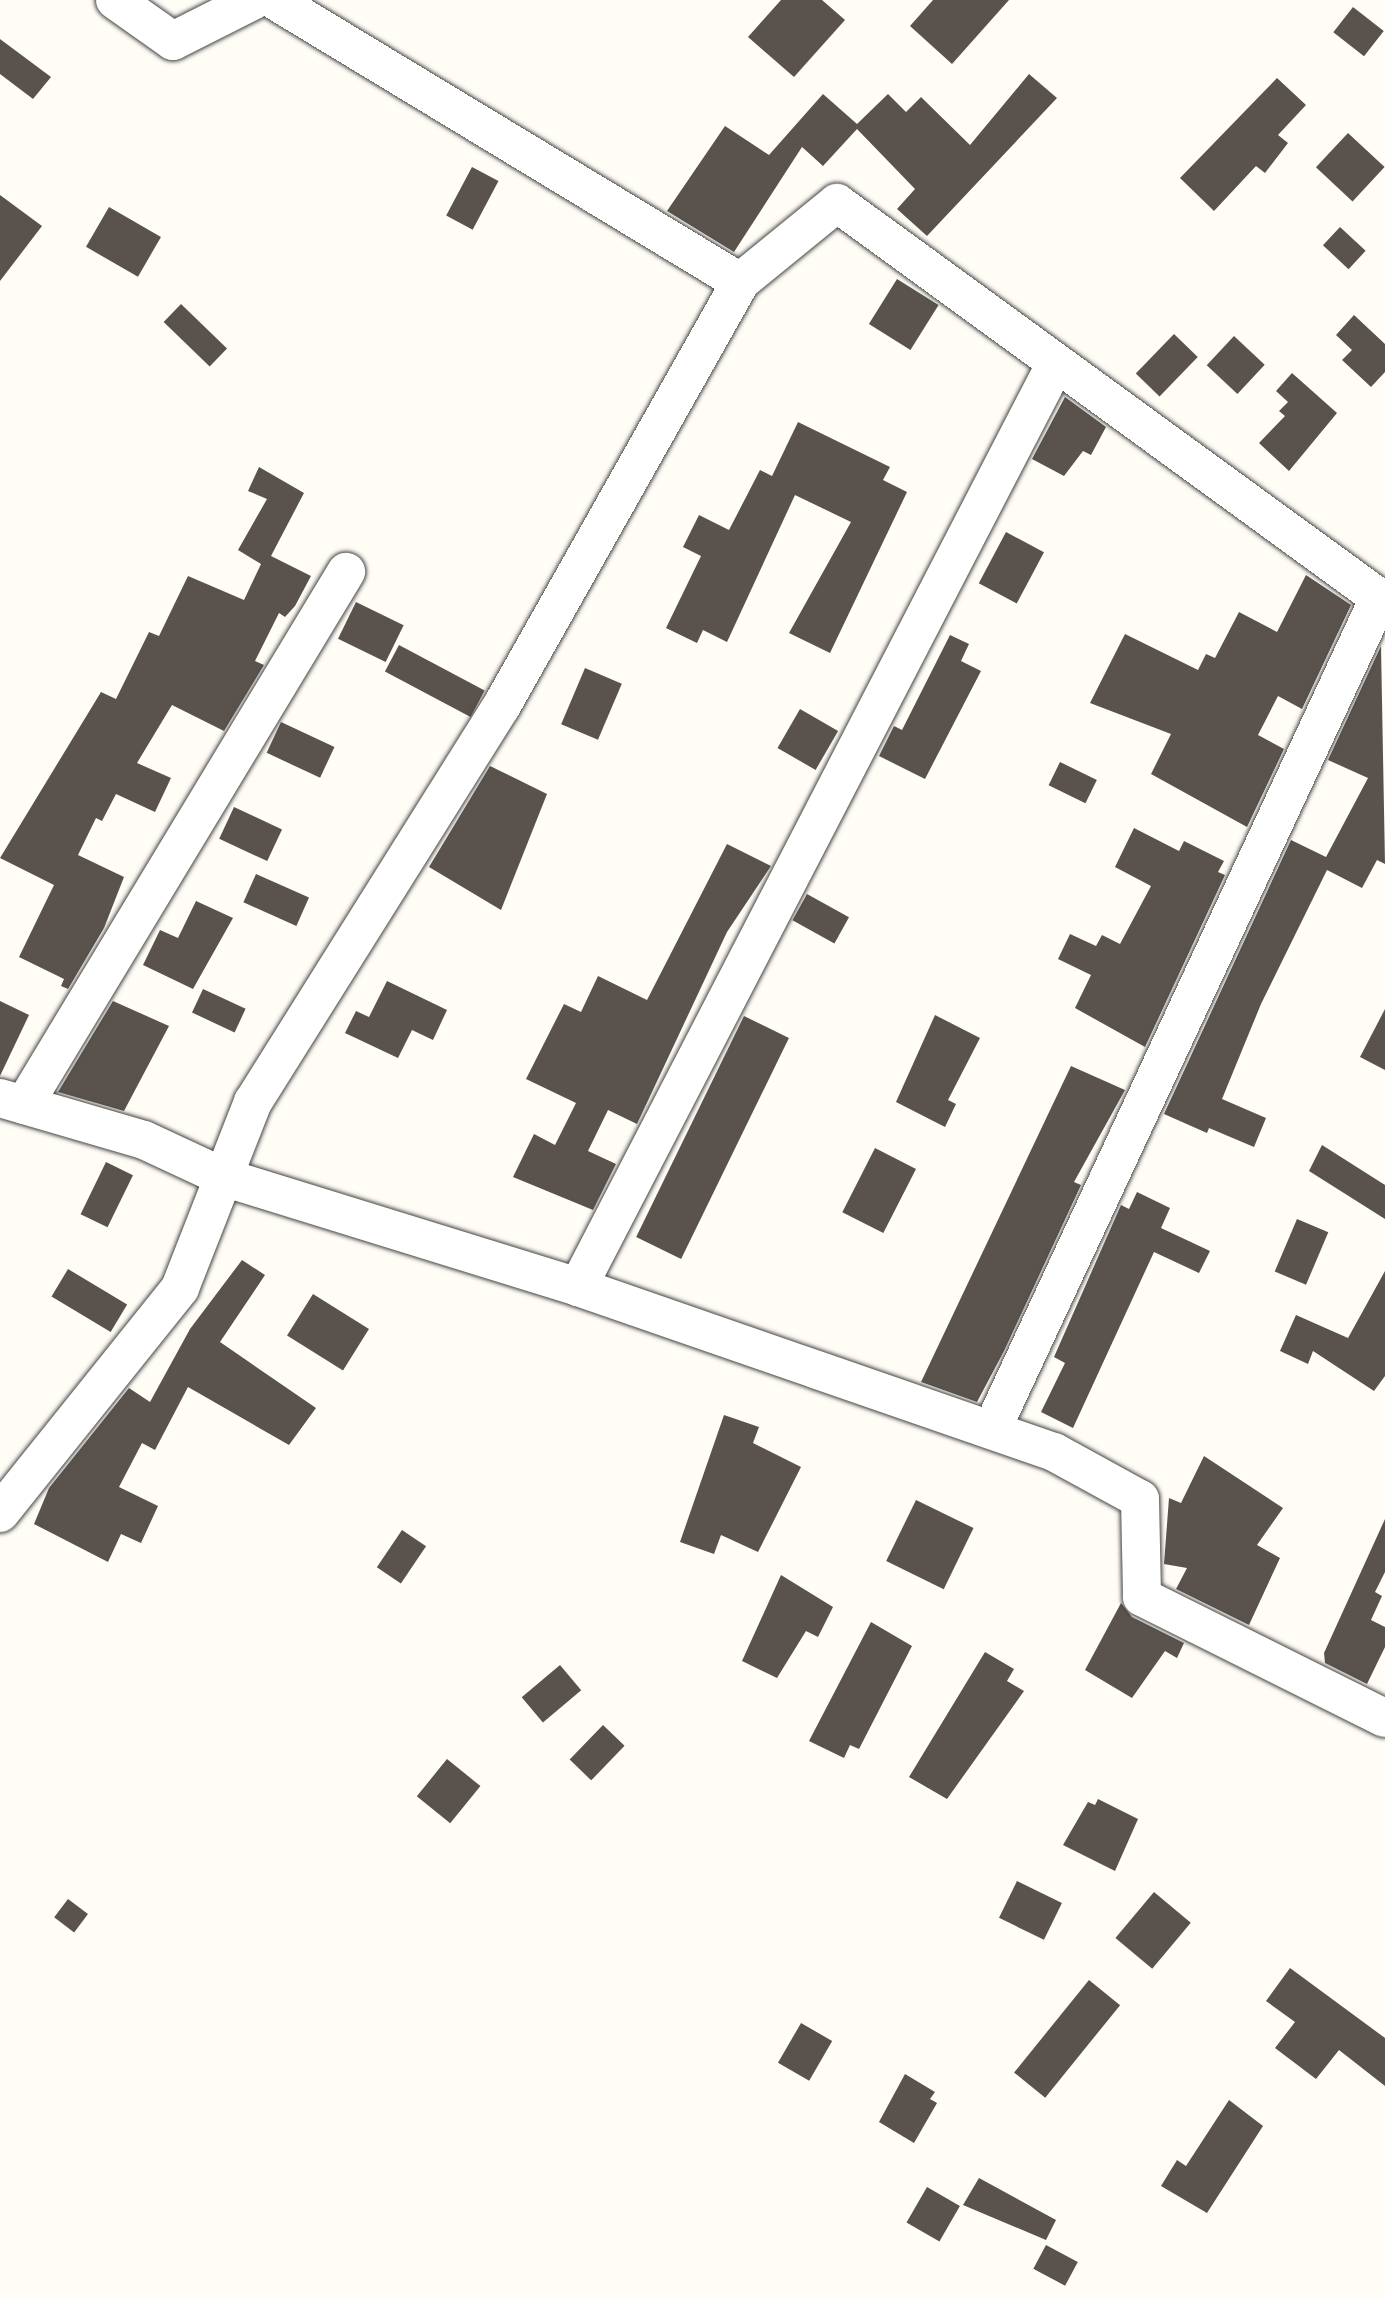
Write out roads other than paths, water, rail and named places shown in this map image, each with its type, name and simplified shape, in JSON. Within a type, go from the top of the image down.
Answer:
[{"type":"street","points":[[116,0],[174,41],[254,0]]},
{"type":"street","points":[[274,0],[740,282]]},
{"type":"street","points":[[0,1513],[180,1288],[253,1102],[501,707],[740,282],[836,203],[1382,600],[992,1430]]},
{"type":"street","points":[[578,1287],[1056,363]]},
{"type":"street","points":[[346,572],[12,1102],[144,1140],[226,1178],[578,1287],[1054,1452],[1140,1498],[1142,1598],[1385,1718]]}]
